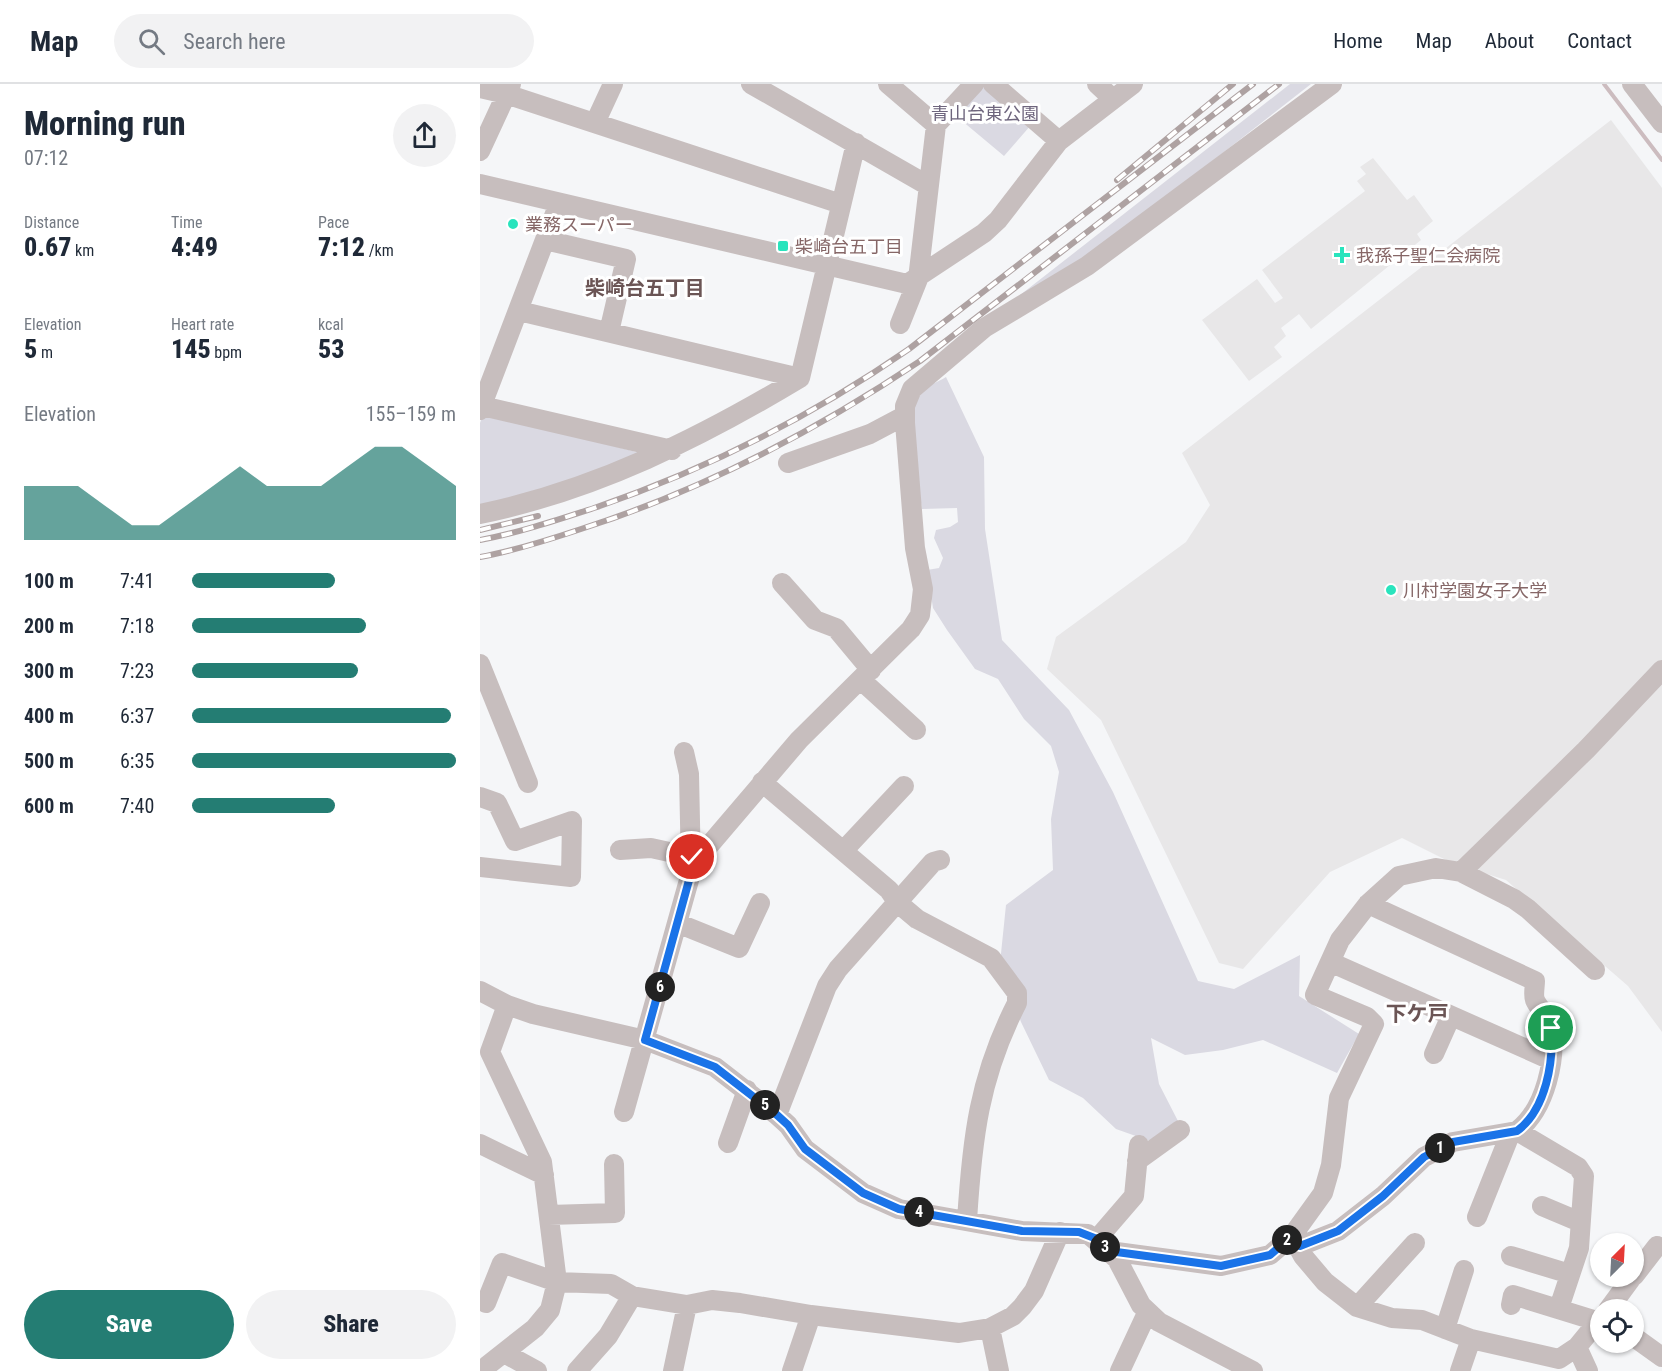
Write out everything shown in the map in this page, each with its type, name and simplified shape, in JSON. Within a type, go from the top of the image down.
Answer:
[{"type":"street","points":[[595,123],[612,84]]},
{"type":"street","points":[[751,84],[927,184]]},
{"type":"street","points":[[900,324],[918,279],[927,184],[936,125],[974,84]]},
{"type":"street","points":[[993,84],[1059,141]]},
{"type":"street","points":[[1097,84],[1113,99]]},
{"type":"street","points":[[480,184],[907,284],[918,279],[984,233],[998,220],[1059,141],[1133,84]]},
{"type":"street","points":[[691,865],[799,740],[866,675],[911,628],[920,615],[923,589],[915,548],[904,416],[907,397],[912,389],[984,328],[1087,266],[1332,84]]},
{"type":"street","points":[[1632,84],[1662,123]]},
{"type":"street","points":[[892,85],[936,125]]},
{"type":"street","points":[[480,88],[509,89],[595,123],[841,204]]},
{"type":"street","points":[[480,151],[509,89]]},
{"type":"street","points":[[480,514],[557,495],[672,450],[735,417],[800,378],[856,143]]},
{"type":"street","points":[[559,203],[481,408],[672,450]]},
{"type":"street","points":[[545,240],[626,259],[609,332]]},
{"type":"street","points":[[519,311],[800,378]]},
{"type":"street","points":[[788,463],[870,434],[904,416]]},
{"type":"street","points":[[782,583],[815,620],[836,628],[866,675],[915,730]]},
{"type":"street","points":[[480,664],[528,783]]},
{"type":"street","points":[[1461,872],[1586,750],[1662,669]]},
{"type":"street","points":[[624,1112],[691,865],[690,774],[684,752]]},
{"type":"street","points":[[762,782],[844,850],[889,890],[898,903],[917,919],[991,958],[1017,993],[1017,1003],[990,1062],[976,1122],[971,1155],[967,1221]]},
{"type":"street","points":[[844,850],[904,786]]},
{"type":"street","points":[[480,797],[497,803],[515,841],[572,821],[571,877],[480,867]]},
{"type":"street","points":[[620,850],[651,848],[691,865]]},
{"type":"street","points":[[777,1115],[827,986],[838,969],[933,862],[940,860]]},
{"type":"street","points":[[1296,1241],[1323,1193],[1330,1165],[1339,1098],[1374,1024],[1367,1017],[1315,995],[1340,940],[1368,904],[1399,876],[1436,868],[1461,872],[1528,909],[1595,970]]},
{"type":"street","points":[[677,923],[739,948],[760,903]]},
{"type":"street","points":[[1103,1245],[1221,1266],[1270,1255],[1296,1241],[1338,1231],[1383,1196],[1424,1157],[1453,1142],[1514,1132],[1524,1126],[1539,1102],[1551,1060],[1551,1028],[1548,1018],[1535,999],[1535,981],[1368,904]]},
{"type":"street","points":[[1330,962],[1551,1060]]},
{"type":"street","points":[[480,991],[507,1005],[533,1014],[645,1040],[715,1067],[747,1090],[788,1125],[805,1149],[863,1193],[899,1209],[1022,1231],[1079,1232],[1103,1245],[1117,1259],[1147,1313],[1159,1322],[1253,1371]]},
{"type":"street","points":[[486,1371],[488,1365],[536,1328],[550,1310],[557,1282],[542,1162],[490,1052],[507,1005]]},
{"type":"street","points":[[1434,1054],[1451,1016]]},
{"type":"street","points":[[728,1143],[747,1090]]},
{"type":"street","points":[[1103,1245],[1134,1196],[1138,1153],[1180,1130]]},
{"type":"street","points":[[1478,1218],[1514,1132]]},
{"type":"street","points":[[1514,1132],[1582,1171],[1579,1248],[1559,1308]]},
{"type":"street","points":[[480,1144],[544,1174]]},
{"type":"street","points":[[549,1215],[615,1213],[614,1164]]},
{"type":"street","points":[[1542,1206],[1580,1222]]},
{"type":"street","points":[[486,1303],[502,1263],[557,1282],[611,1284],[632,1296],[687,1305],[712,1300],[740,1302],[811,1316],[959,1333],[990,1328],[1013,1316],[1034,1291],[1060,1232]]},
{"type":"street","points":[[1296,1241],[1303,1256],[1325,1282],[1357,1307],[1392,1318],[1422,1320],[1471,1339],[1559,1359],[1577,1347],[1590,1332]]},
{"type":"street","points":[[1357,1307],[1415,1243]]},
{"type":"street","points":[[1644,1262],[1657,1246]]},
{"type":"street","points":[[1511,1256],[1570,1274]]},
{"type":"street","points":[[1445,1329],[1464,1270]]},
{"type":"street","points":[[1511,1305],[1513,1295],[1590,1315]]},
{"type":"street","points":[[578,1371],[608,1336],[632,1296]]},
{"type":"street","points":[[673,1371],[687,1305]]},
{"type":"street","points":[[1120,1371],[1147,1313]]},
{"type":"street","points":[[792,1371],[811,1316]]},
{"type":"street","points":[[990,1328],[999,1371]]},
{"type":"street","points":[[1461,1371],[1471,1339]]},
{"type":"street","points":[[1644,1342],[1660,1350]]},
{"type":"street","points":[[1577,1347],[1588,1371]]},
{"type":"street","points":[[504,1353],[537,1371]]},
{"type":"shaded area","name":"川村学園女子大学","points":[[1611,120],[1662,188],[1662,1032],[1628,986],[1506,880],[1452,863],[1402,838],[1330,872],[1243,969],[1219,963],[1101,720],[1047,669],[1056,637],[1186,542],[1210,505],[1182,453]]},
{"type":"shaded area","name":"我孫子聖仁会病院","points":[[1373,158],[1407,200],[1414,195],[1433,221],[1417,234],[1421,240],[1311,329],[1299,314],[1281,328],[1286,336],[1274,347],[1282,357],[1249,381],[1202,320],[1257,279],[1275,303],[1283,298],[1262,270],[1365,191],[1357,181],[1366,174],[1360,167]]},
{"type":"green space","points":[[1290,84],[1311,84],[1110,241],[1010,303]]},
{"type":"green space","name":"青山台東公園","points":[[979,86],[985,86],[1031,125],[1004,156],[955,115]]},
{"type":"green space","points":[[946,377],[984,457],[985,529],[1002,640],[1069,710],[1113,792],[1198,981],[1234,989],[1300,955],[1299,996],[1359,1034],[1337,1073],[1263,1040],[1223,1050],[1185,1055],[1151,1038],[1159,1084],[1179,1123],[1164,1146],[1116,1129],[1083,1098],[1049,1080],[1021,1022],[1000,963],[1006,905],[1053,870],[1051,819],[1059,772],[1051,746],[1024,719],[998,679],[975,669],[933,608],[927,570],[939,568],[943,558],[934,538],[936,530],[950,527],[958,522],[957,508],[922,509],[912,417],[918,394]]},
{"type":"green space","points":[[484,412],[644,454],[480,510],[480,423]]},
{"type":"waterway","points":[[1604,84],[1662,160]]},
{"type":"railway","points":[[1117,180],[1233,84]]},
{"type":"railway","points":[[480,540],[580,513],[677,477],[757,439],[835,397],[909,349],[1253,84]]},
{"type":"railway","points":[[480,557],[556,537],[671,496],[756,457],[839,412],[920,361],[1279,84]]},
{"type":"railway","points":[[480,530],[538,516]]},
{"type":"place","name":"業務スーパー","points":[[513,224]]},
{"type":"place","name":"柴崎台五丁目","points":[[783,246]]},
{"type":"place","name":"我孫子聖仁会病院","points":[[1342,255]]},
{"type":"place","name":"川村学園女子大学","points":[[1391,590]]},
{"type":"district","name":"柴崎台五丁目","points":[[645,288]]},
{"type":"district","name":"下ケ戸","points":[[1417,1014]]},
{"type":"route","points":[[692,857],[691,873],[645,1040],[715,1067],[747,1090],[788,1125],[805,1149],[863,1193],[899,1209],[1022,1231],[1088,1234],[1109,1251],[1170,1261],[1221,1266],[1270,1255],[1292,1236],[1300,1246],[1338,1231],[1383,1196],[1424,1157],[1453,1142],[1517,1131],[1524,1126],[1536,1108],[1547,1079],[1551,1060],[1551,1028]]}]
